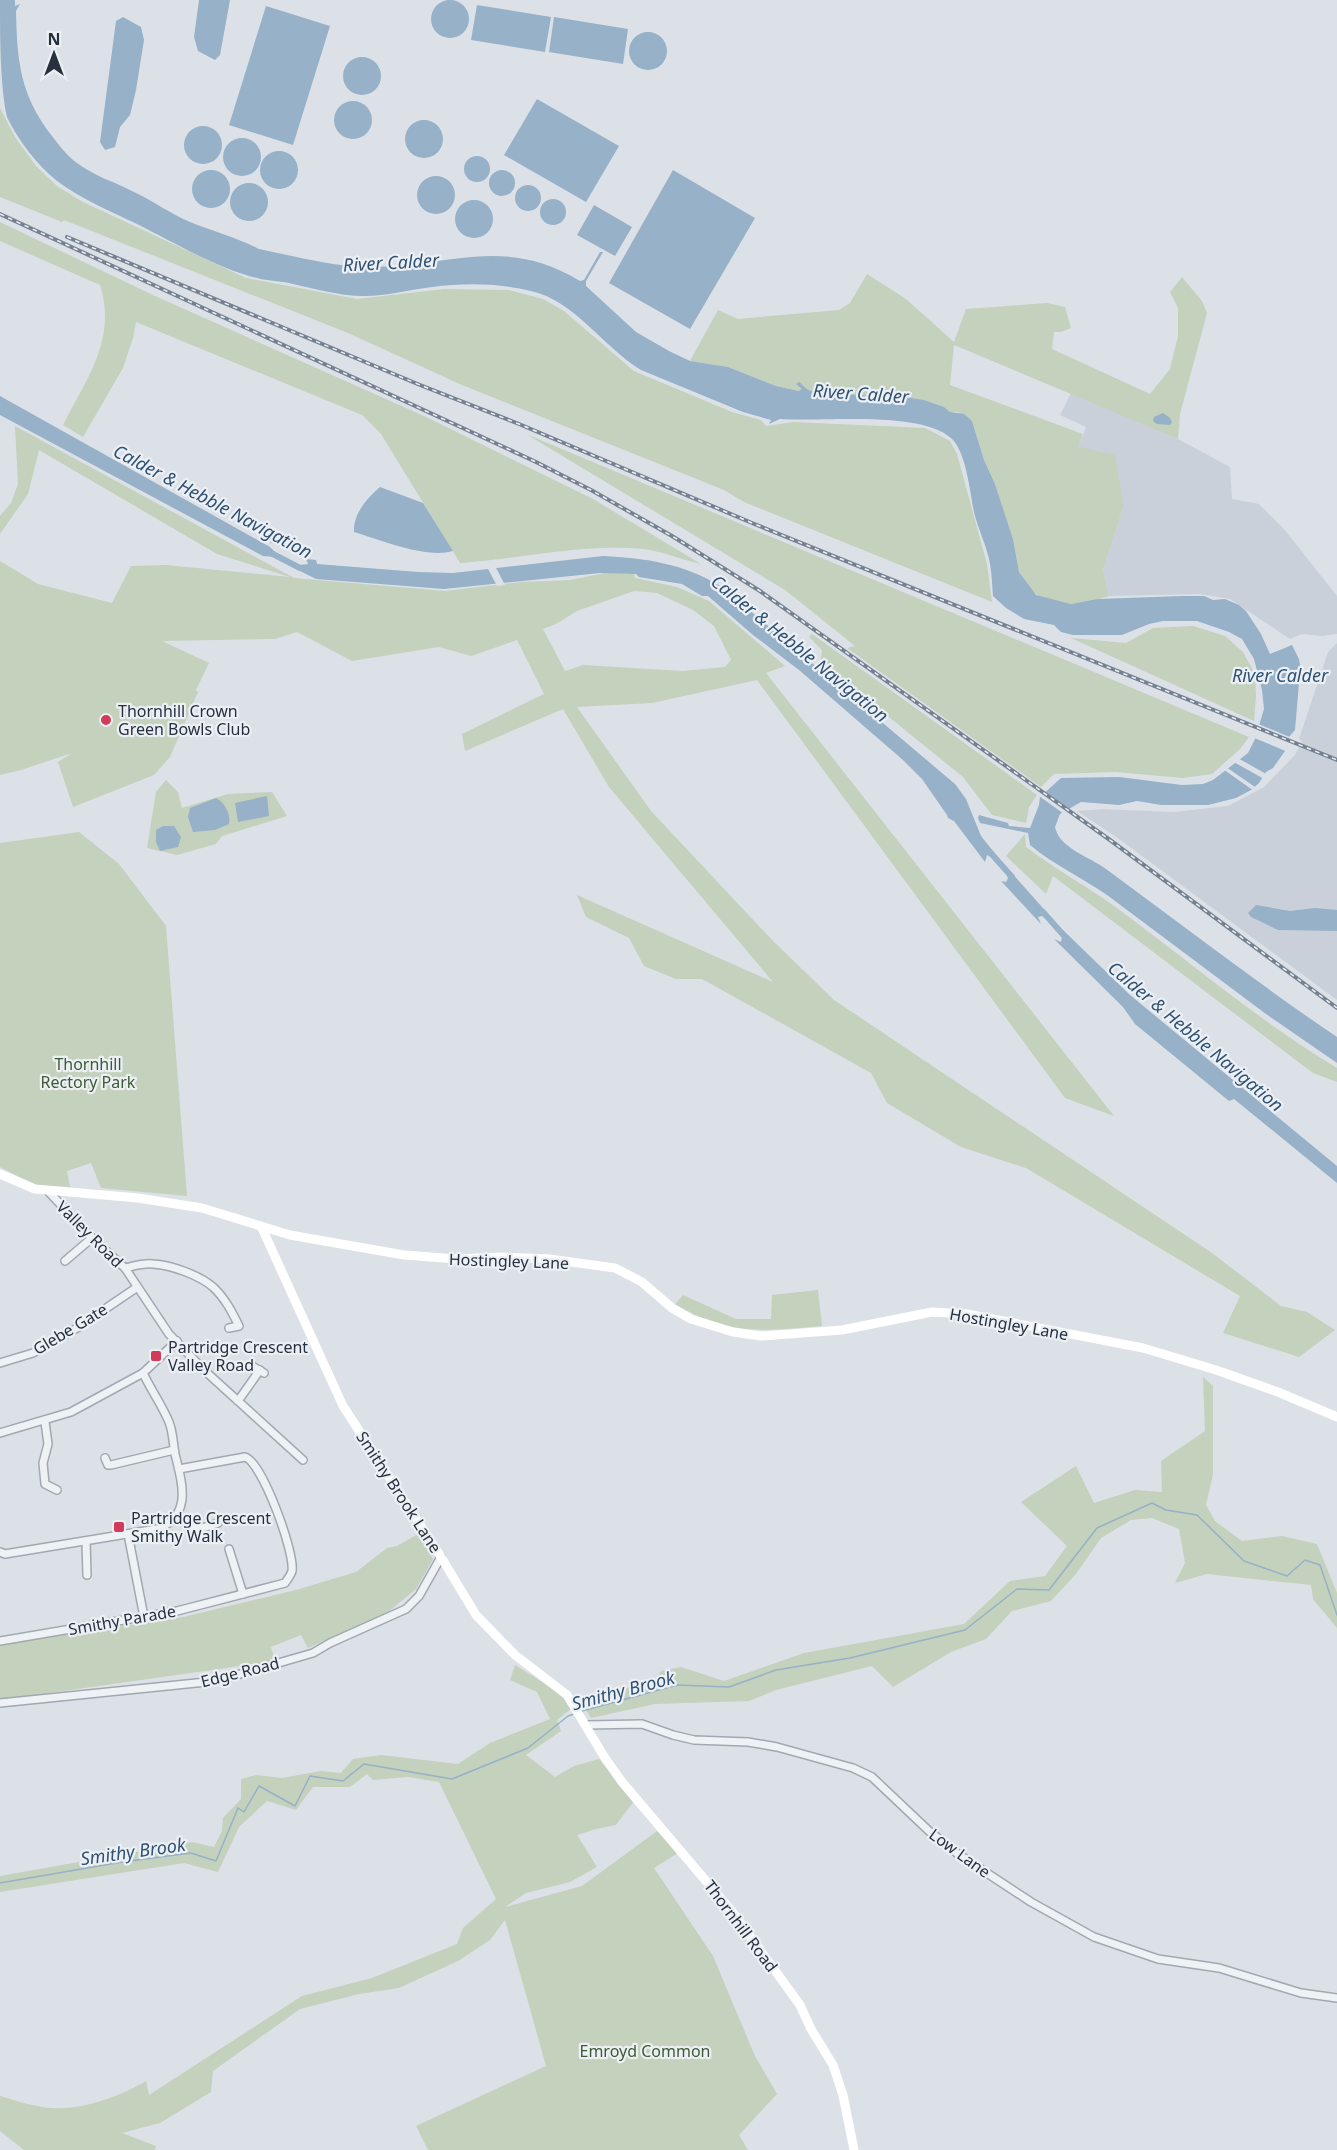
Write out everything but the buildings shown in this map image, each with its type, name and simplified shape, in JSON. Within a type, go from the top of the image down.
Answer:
[{"type":"main road","name":"Hostingley Lane","points":[[0,1174],[35,1189],[138,1198],[202,1208],[321,1242],[404,1255],[457,1259],[500,1257],[549,1260],[615,1268],[642,1282],[672,1308],[691,1319],[733,1332],[761,1335],[842,1330],[932,1312],[967,1314],[1143,1348],[1278,1392],[1337,1417]]},
{"type":"main road","name":"Smithy Brook Lane","points":[[261,1226],[343,1406],[476,1615],[515,1655],[563,1692],[586,1725]]},
{"type":"main road","name":"Thornhill Road","points":[[586,1725],[622,1782],[734,1914],[800,2006],[811,2030],[833,2066],[843,2096],[854,2150]]},
{"type":"street","name":"Valley Road","points":[[48,1191],[92,1238],[125,1268],[136,1288],[169,1334],[205,1371],[303,1460]]},
{"type":"street","points":[[65,1261],[92,1238]]},
{"type":"street","points":[[125,1268],[154,1264],[193,1275],[213,1287],[229,1306],[239,1326],[229,1328]]},
{"type":"street","name":"Glebe Gate","points":[[0,1362],[33,1353],[77,1328],[136,1288]]},
{"type":"street","points":[[0,1433],[45,1422],[71,1412],[143,1373],[177,1341]]},
{"type":"street","points":[[238,1401],[262,1372],[252,1366]]},
{"type":"street","points":[[0,1552],[5,1554],[157,1529],[166,1526],[176,1517],[183,1490],[170,1424],[143,1373]]},
{"type":"street","points":[[45,1422],[48,1444],[43,1463],[45,1484],[57,1490]]},
{"type":"street","points":[[105,1458],[108,1465],[114,1465],[174,1450]]},
{"type":"street","name":"Smithy Parade","points":[[0,1641],[144,1617],[220,1601],[285,1583],[292,1572],[290,1553],[274,1499],[250,1458],[235,1458],[179,1469]]},
{"type":"street","points":[[176,1517],[195,1529],[218,1523]]},
{"type":"street","points":[[128,1534],[144,1617]]},
{"type":"street","points":[[86,1542],[87,1575]]},
{"type":"street","points":[[229,1549],[243,1594]]},
{"type":"street","name":"Edge Road","points":[[0,1703],[216,1681],[313,1653],[330,1643],[406,1610],[419,1596],[441,1557]]},
{"type":"street","name":"Low Lane","points":[[586,1725],[642,1724],[694,1740],[748,1742],[777,1747],[854,1768],[872,1777],[929,1831],[958,1854],[1031,1902],[1094,1937],[1158,1959],[1219,1968],[1301,1993],[1337,1998]]},
{"type":"shaded area","points":[[1071,393],[1178,439],[1230,467],[1232,499],[1259,504],[1284,529],[1337,596],[1337,634],[1322,636],[1302,634],[1290,639],[1230,599],[1200,594],[1109,596],[1103,570],[1124,505],[1079,447],[1086,427],[1060,415]]},
{"type":"shaded area","points":[[1337,643],[1337,1000],[1115,836],[1077,811],[1103,809],[1174,812],[1228,806],[1264,787],[1295,755],[1302,741],[1299,739],[1328,652]]},
{"type":"green space","points":[[0,108],[15,137],[36,166],[57,186],[83,202],[246,278],[357,299],[444,289],[509,290],[543,299],[564,311],[634,371],[732,412],[761,420],[766,426],[793,422],[925,428],[950,441],[957,454],[987,564],[992,602],[744,502],[724,490],[462,385],[348,333],[64,220],[62,222],[0,197]]},
{"type":"green space","points":[[0,222],[155,296],[424,416],[593,499],[701,564],[650,550],[620,548],[574,550],[460,563],[381,434],[362,415],[136,322],[123,368],[83,437],[63,425],[90,374],[102,341],[105,323],[100,285],[0,241]]},
{"type":"green space","points":[[867,274],[906,299],[954,342],[966,309],[1047,303],[1065,307],[1071,328],[1054,332],[1052,349],[1150,394],[1170,369],[1178,336],[1178,308],[1170,292],[1182,277],[1202,301],[1207,313],[1180,414],[1178,439],[954,345],[950,385],[1083,434],[1079,447],[1115,455],[1124,505],[1103,570],[1109,596],[1071,604],[1040,597],[1033,592],[1019,572],[1013,539],[972,421],[958,412],[950,412],[944,407],[924,400],[896,396],[860,397],[799,391],[776,386],[728,367],[690,361],[718,310],[738,319],[839,310],[850,303]]},
{"type":"green space","points":[[15,426],[294,578],[445,591],[521,582],[570,580],[605,573],[634,574],[635,578],[677,587],[709,601],[785,666],[766,673],[1114,1116],[1065,1098],[757,680],[652,703],[577,707],[651,811],[773,941],[834,1000],[1212,1253],[1281,1306],[1307,1312],[1335,1330],[1299,1357],[1223,1333],[1240,1296],[1026,1168],[961,1147],[887,1103],[871,1073],[702,979],[676,979],[644,966],[629,938],[586,917],[577,895],[773,982],[609,787],[563,709],[465,751],[462,734],[544,694],[517,640],[471,656],[439,647],[352,661],[297,632],[275,639],[162,641],[209,663],[170,757],[154,775],[73,807],[58,762],[72,753],[0,775],[0,561],[38,584],[112,603],[131,566],[166,565],[290,577],[217,554],[39,450],[28,494],[0,534],[0,516],[11,503],[18,484]],"holes":[[[634,591],[657,593],[693,610],[714,626],[731,660],[725,667],[683,671],[583,665],[565,671],[543,629],[577,611]]]},
{"type":"green space","points":[[526,434],[1249,737],[1240,749],[1212,774],[1183,778],[1116,772],[1054,774],[1041,787],[847,648],[855,646],[785,590]]},
{"type":"green space","points":[[1193,626],[1225,636],[1243,652],[1255,674],[1254,721],[1071,638],[1126,643],[1153,628]]},
{"type":"green space","points":[[812,634],[1037,795],[1029,807],[1026,823],[992,815],[963,777],[847,683],[821,659],[822,650],[809,637]]},
{"type":"green space","points":[[166,780],[178,792],[182,808],[228,794],[272,792],[287,816],[222,836],[216,844],[177,855],[147,848],[156,792]]},
{"type":"green space","name":"Thornhill Rectory Park","points":[[79,832],[119,864],[166,926],[187,1196],[101,1188],[91,1163],[67,1171],[70,1187],[35,1185],[0,1167],[0,843]]},
{"type":"green space","points":[[1025,834],[1026,847],[1117,908],[1252,1011],[1337,1068],[1337,1082],[1313,1073],[1053,876],[1046,894],[1006,856]]},
{"type":"green space","points":[[818,1290],[822,1326],[747,1329],[712,1322],[675,1304],[683,1295],[736,1319],[771,1319],[772,1295]]},
{"type":"green space","points":[[1203,1377],[1213,1386],[1213,1474],[1206,1505],[1215,1521],[1242,1541],[1282,1536],[1317,1544],[1337,1593],[1337,1628],[1313,1599],[1311,1585],[1207,1574],[1175,1583],[1185,1563],[1179,1529],[1152,1518],[1131,1520],[1101,1538],[1076,1574],[1051,1601],[1012,1611],[986,1639],[951,1652],[893,1687],[872,1666],[776,1690],[749,1701],[655,1704],[591,1718],[583,1705],[625,1688],[640,1686],[658,1677],[661,1671],[681,1667],[724,1681],[804,1653],[964,1624],[1010,1581],[1045,1576],[1067,1546],[1021,1502],[1076,1466],[1094,1503],[1135,1490],[1162,1492],[1161,1461],[1205,1431]]},
{"type":"green space","points":[[418,1534],[433,1559],[416,1589],[388,1612],[308,1648],[301,1635],[271,1647],[275,1661],[0,1700],[0,1644],[183,1617],[296,1590],[356,1572],[387,1548],[397,1546]]},
{"type":"green space","name":"Emroyd Common","points":[[515,1665],[560,1693],[572,1708],[557,1720],[561,1731],[526,1755],[555,1777],[574,1766],[599,1759],[634,1801],[616,1825],[577,1835],[597,1867],[570,1882],[526,1893],[505,1907],[582,1886],[657,1831],[678,1853],[654,1868],[713,1956],[755,2056],[777,2094],[739,2135],[748,2150],[428,2150],[416,2126],[546,2066],[505,1920],[490,1940],[458,1961],[399,1988],[359,1994],[300,2009],[213,2071],[211,2092],[160,2123],[122,2133],[156,2146],[155,2150],[24,2150],[0,2131],[0,2096],[32,2105],[65,2108],[107,2099],[146,2081],[149,2095],[302,1996],[372,1978],[457,1944],[463,1928],[496,1899],[439,1782],[408,1777],[373,1780],[367,1774],[350,1787],[313,1787],[296,1810],[267,1801],[239,1827],[218,1872],[184,1863],[0,1892],[0,1876],[192,1842],[214,1847],[222,1831],[223,1818],[241,1799],[241,1779],[256,1775],[282,1778],[321,1771],[341,1773],[353,1759],[381,1755],[458,1764],[490,1743],[550,1719],[537,1692],[510,1680]]},
{"type":"water","name":"River Calder","points":[[0,0],[15,0],[15,6],[20,4],[16,11],[22,77],[41,121],[60,147],[90,172],[183,219],[259,249],[339,265],[396,266],[500,256],[526,259],[552,267],[580,281],[584,280],[600,252],[603,252],[586,281],[586,286],[636,332],[690,361],[728,367],[776,386],[799,391],[802,389],[796,384],[799,382],[808,390],[820,393],[911,398],[944,407],[950,412],[964,414],[972,421],[984,460],[995,484],[1013,539],[1019,572],[1036,595],[1071,604],[1098,599],[1183,596],[1204,596],[1213,600],[1225,599],[1246,611],[1261,634],[1270,654],[1292,645],[1299,659],[1301,672],[1304,673],[1299,683],[1295,730],[1288,738],[1285,751],[1273,768],[1266,772],[1251,790],[1236,798],[1208,805],[1161,805],[1137,801],[1119,805],[1081,802],[1060,814],[1055,827],[1062,841],[1106,869],[1337,1037],[1337,1063],[1266,1014],[1107,895],[1039,852],[1030,845],[1028,833],[980,823],[978,818],[979,815],[1008,823],[1009,826],[1030,828],[1040,797],[1061,778],[1119,777],[1182,785],[1203,784],[1213,780],[1248,753],[1264,709],[1254,659],[1242,639],[1197,621],[1163,621],[1122,635],[1073,635],[1061,632],[1054,625],[1024,619],[1006,608],[993,596],[989,557],[976,518],[967,472],[960,452],[951,438],[936,429],[894,420],[869,419],[780,419],[769,424],[771,420],[743,412],[641,370],[575,314],[547,296],[507,286],[469,284],[360,296],[261,279],[214,263],[96,204],[57,181],[35,160],[11,126],[7,117],[2,75]]},
{"type":"water","points":[[199,0],[230,0],[220,55],[215,60],[198,51],[194,37]]},
{"type":"water","points":[[450,0],[457,1],[463,6],[468,12],[468,26],[463,32],[457,37],[450,38],[443,37],[437,32],[432,26],[431,19],[432,12],[437,6],[443,1]]},
{"type":"water","points":[[477,5],[551,17],[545,52],[471,40]]},
{"type":"water","points":[[266,6],[330,26],[293,145],[229,125]]},
{"type":"water","points":[[123,17],[141,27],[144,40],[130,115],[120,127],[115,147],[105,150],[100,142],[116,21]]},
{"type":"water","points":[[554,17],[628,29],[623,64],[549,52]]},
{"type":"water","points":[[648,32],[655,33],[661,38],[666,44],[666,58],[661,64],[655,69],[648,70],[641,69],[635,64],[630,58],[629,51],[630,44],[635,38],[641,33]]},
{"type":"water","points":[[362,57],[369,58],[375,63],[380,69],[380,83],[375,89],[369,94],[362,95],[355,94],[349,89],[344,83],[343,76],[344,69],[349,63],[355,58]]},
{"type":"water","points":[[537,99],[619,146],[586,202],[504,155]]},
{"type":"water","points":[[353,101],[360,102],[366,107],[371,113],[371,127],[366,133],[360,138],[353,139],[346,138],[340,133],[335,127],[334,120],[335,113],[340,107],[346,102]]},
{"type":"water","points":[[424,120],[431,121],[437,126],[442,132],[442,146],[437,152],[431,157],[424,158],[417,157],[411,152],[406,146],[405,139],[406,132],[411,126],[417,121]]},
{"type":"water","points":[[203,126],[210,127],[216,132],[221,138],[221,152],[216,158],[210,163],[203,164],[196,163],[190,158],[185,152],[184,145],[185,138],[190,132],[196,127]]},
{"type":"water","points":[[242,138],[249,139],[255,144],[260,150],[260,164],[255,170],[249,175],[242,176],[235,175],[229,170],[224,164],[223,157],[224,150],[229,144],[235,139]]},
{"type":"water","points":[[279,151],[286,152],[292,157],[297,163],[297,177],[292,183],[286,188],[279,189],[272,188],[266,183],[261,177],[260,170],[261,163],[266,157],[272,152]]},
{"type":"water","points":[[477,156],[487,159],[490,169],[487,179],[477,182],[467,179],[464,169],[467,159]]},
{"type":"water","points":[[211,170],[218,171],[224,176],[229,182],[229,196],[224,202],[218,207],[211,208],[204,207],[198,202],[193,196],[192,189],[193,182],[198,176],[204,171]]},
{"type":"water","points":[[502,170],[512,173],[515,183],[512,193],[502,196],[492,193],[489,183],[492,173]]},
{"type":"water","points":[[673,170],[755,218],[690,329],[609,283]]},
{"type":"water","points":[[436,176],[443,177],[449,182],[454,188],[454,202],[449,208],[443,213],[436,214],[429,213],[423,208],[418,202],[417,195],[418,188],[423,182],[429,177]]},
{"type":"water","points":[[249,183],[256,184],[262,189],[267,195],[267,209],[262,215],[256,220],[249,221],[242,220],[236,215],[231,209],[230,202],[231,195],[236,189],[242,184]]},
{"type":"water","points":[[528,185],[538,188],[541,198],[538,208],[528,211],[518,208],[515,198],[518,188]]},
{"type":"water","points":[[553,199],[563,202],[566,212],[563,222],[553,225],[543,222],[540,212],[543,202]]},
{"type":"water","points":[[474,200],[481,201],[487,206],[492,212],[492,226],[487,232],[481,237],[474,238],[467,237],[461,232],[456,226],[455,219],[456,212],[461,206],[467,201]]},
{"type":"water","points":[[594,205],[632,227],[615,256],[577,235]]},
{"type":"water","points":[[0,396],[270,547],[277,554],[275,557],[263,556],[0,415]]},
{"type":"water","points":[[1163,413],[1170,418],[1172,422],[1170,425],[1157,424],[1153,421],[1154,417]]},
{"type":"water","points":[[380,487],[423,503],[453,551],[430,553],[417,551],[354,532],[354,525],[362,507]]},
{"type":"water","points":[[603,556],[635,558],[665,564],[694,573],[722,587],[955,784],[966,799],[981,836],[997,856],[993,858],[987,855],[985,862],[954,821],[948,818],[922,779],[903,760],[799,670],[753,635],[708,596],[702,596],[682,584],[639,577],[636,574],[600,573],[444,589],[316,579],[292,567],[294,563],[308,564],[306,559],[316,560],[317,564],[453,573]]},
{"type":"water","points":[[267,796],[269,816],[238,822],[235,803]]},
{"type":"water","points":[[216,798],[227,809],[229,824],[215,830],[193,832],[188,817],[190,808]]},
{"type":"water","points":[[163,826],[174,826],[181,837],[178,847],[160,851],[156,842],[156,830]]},
{"type":"water","points":[[1010,871],[1050,916],[1046,919],[1042,916],[1038,917],[1041,924],[1001,881],[1006,882],[1008,878],[1006,874]]},
{"type":"water","points":[[1256,905],[1290,911],[1315,908],[1337,910],[1337,931],[1278,930],[1251,917],[1248,913]]},
{"type":"water","points":[[1063,930],[1130,995],[1337,1166],[1337,1183],[1234,1099],[1229,1101],[1135,1024],[1123,1007],[1054,939],[1061,942],[1062,937],[1059,933]]},
{"type":"pier","points":[[495,566],[505,585],[497,586],[487,567]]},
{"type":"pier","points":[[1256,723],[1292,738],[1288,752],[1252,737]]},
{"type":"pier","points":[[1236,757],[1268,775],[1264,779],[1232,761]]},
{"type":"pier","points":[[1226,767],[1258,789],[1254,791],[1223,769]]},
{"type":"pier","points":[[1043,790],[1071,810],[1064,814],[1039,796]]},
{"type":"waterway","points":[[271,542],[288,548],[306,559]]},
{"type":"waterway","name":"Calder & Hebble Navigation","points":[[269,552],[300,568]]},
{"type":"waterway","name":"Calder & Hebble Navigation","points":[[989,851],[1012,877]]},
{"type":"waterway","name":"Calder & Hebble Navigation","points":[[1043,912],[1066,938]]},
{"type":"waterway","name":"Smithy Brook","points":[[582,1711],[677,1685],[729,1687],[776,1670],[850,1658],[965,1630],[1017,1589],[1049,1590],[1097,1528],[1152,1503],[1166,1510],[1197,1515],[1244,1561],[1287,1576],[1305,1560],[1320,1565],[1337,1615]]},
{"type":"waterway","name":"Smithy Brook","points":[[0,1883],[122,1862],[191,1853],[216,1861],[238,1808],[244,1812],[259,1786],[295,1806],[310,1776],[343,1781],[364,1764],[452,1779],[528,1748],[568,1716],[574,1714]]},
{"type":"railway","points":[[0,214],[534,461],[672,536],[760,591],[1110,840],[1337,1008]]},
{"type":"railway","points":[[67,237],[752,523],[1337,760]]},
{"type":"place","name":"Thornhill Crown Green Bowls Club","points":[[106,720]]},
{"type":"place","name":"Partridge Crescent Valley Road","points":[[156,1356]]},
{"type":"place","name":"Partridge Crescent Smithy Walk","points":[[119,1527]]}]
